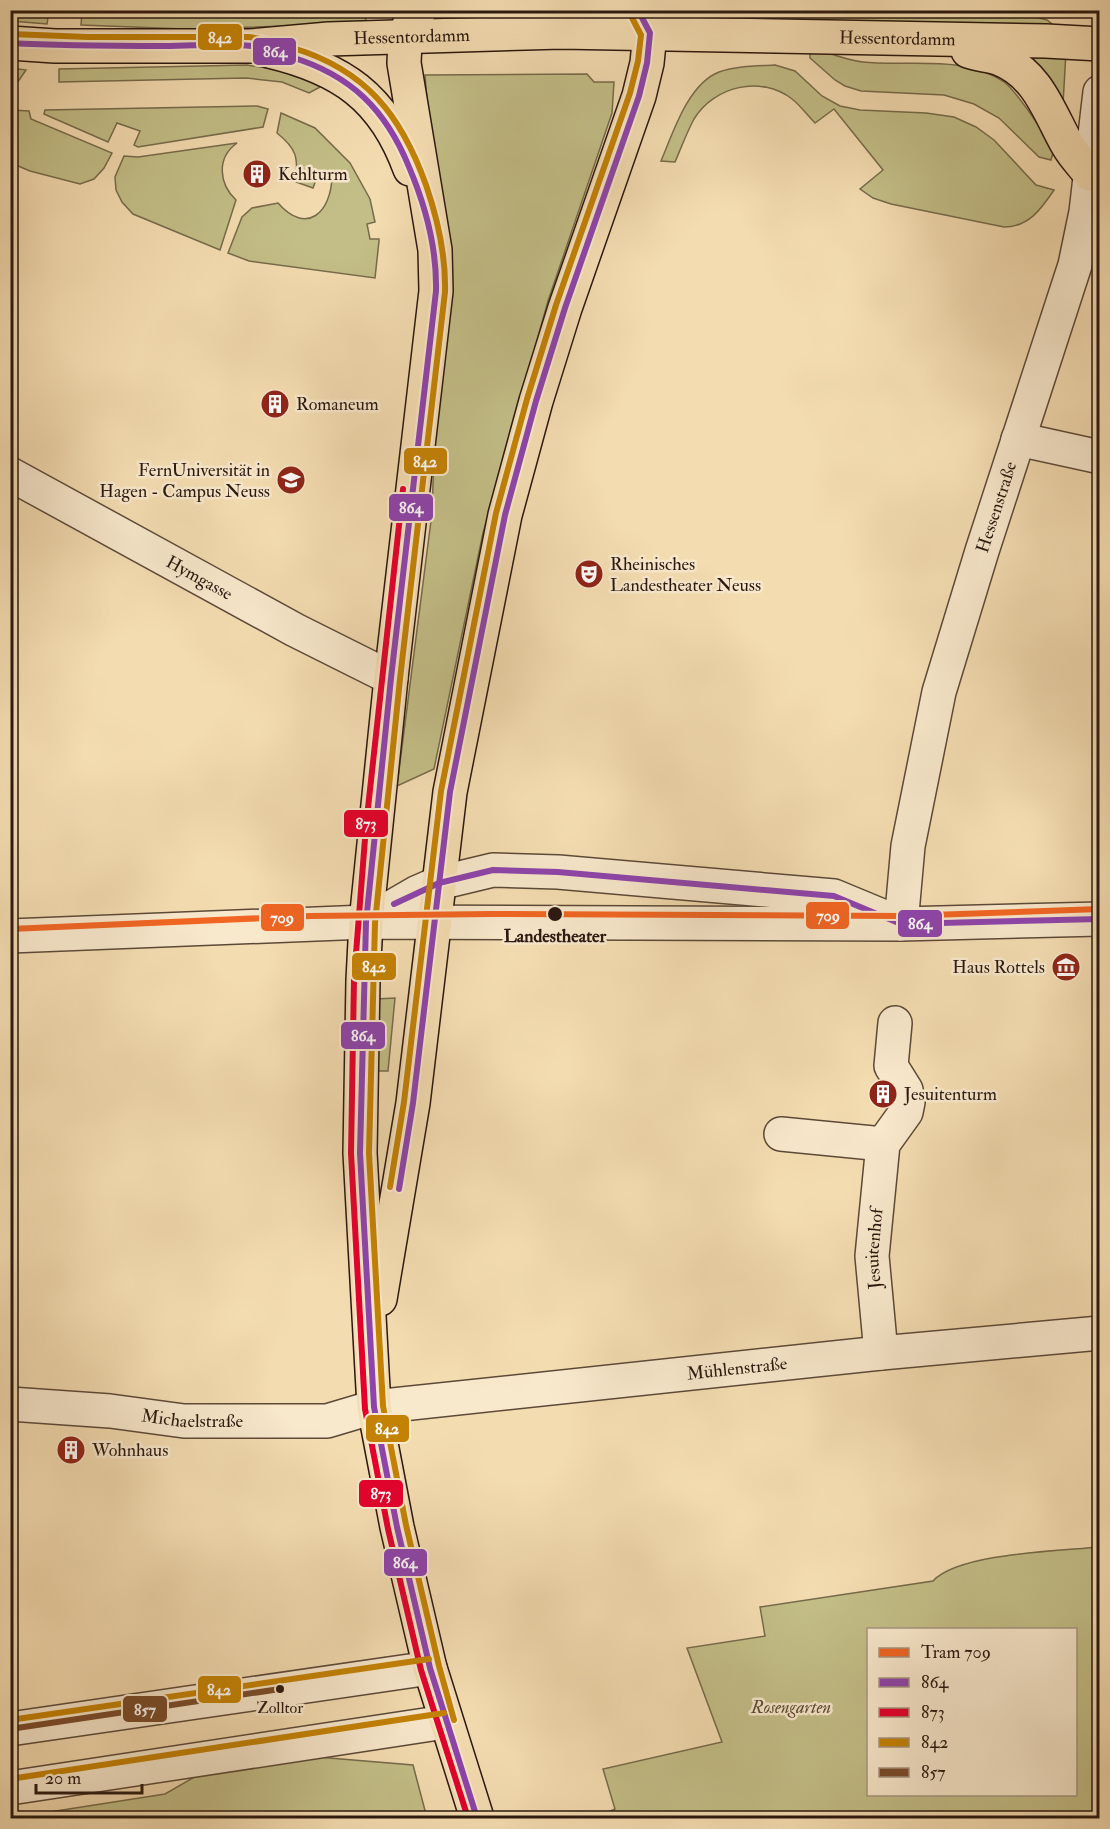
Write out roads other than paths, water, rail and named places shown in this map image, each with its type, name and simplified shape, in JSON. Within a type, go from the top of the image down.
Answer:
[{"type":"main road","name":"Hessentordamm","points":[[10,43],[55,46],[250,46],[329,39],[412,23],[561,32],[644,22],[942,40],[1100,44]]},
{"type":"main road","points":[[371,1357],[413,1103],[450,792],[505,515],[555,339],[639,96],[647,63],[644,22]]},
{"type":"main road","points":[[412,23],[404,63],[435,250],[436,291],[391,678],[366,922],[360,1153],[374,1407],[397,1527],[430,1668],[445,1722],[477,1818]]},
{"type":"main road","points":[[942,40],[970,52],[1000,58],[1020,70],[1035,85],[1068,145],[1095,168]]},
{"type":"main road","points":[[250,46],[318,65],[347,81],[370,100],[388,124],[405,154],[430,223]]},
{"type":"street","name":"Hessenstraße","points":[[901,924],[908,846],[939,692],[982,551],[1075,265],[1095,168],[1100,92]]},
{"type":"street","points":[[1018,439],[1100,457]]},
{"type":"street","name":"Hymgasse","points":[[10,474],[296,630],[391,678]]},
{"type":"street","points":[[366,922],[393,905],[439,884],[493,870],[558,872],[834,896],[901,924]]},
{"type":"street","points":[[10,936],[366,922],[901,924],[1100,919]]},
{"type":"street","points":[[781,1134],[883,1144],[906,1112],[908,1102],[906,1090],[891,1066],[895,1023]]},
{"type":"street","name":"Jesuitenhof","points":[[881,1353],[872,1256],[883,1144]]},
{"type":"street","name":"Mühlenstraße","points":[[374,1407],[881,1353],[1100,1333]]},
{"type":"street","name":"Michaelstraße","points":[[10,1404],[184,1421],[327,1421],[374,1407]]},
{"type":"street","points":[[10,1729],[430,1668]]},
{"type":"street","points":[[10,1788],[445,1722]]},
{"type":"tram line","name":"709","points":[[10,929],[311,916],[491,914],[902,916],[1100,909]]},
{"type":"place","name":"Kehlturm","points":[[257,174]]},
{"type":"place","name":"Romaneum","points":[[275,404]]},
{"type":"place","name":"FernUniversität in Hagen - Campus Neuss","points":[[291,480]]},
{"type":"place","name":"Rheinisches Landestheater Neuss","points":[[589,574]]},
{"type":"place","name":"Landestheater","points":[[555,914]]},
{"type":"place","name":"Haus Rottels","points":[[1066,967]]},
{"type":"place","name":"Jesuitenturm","points":[[883,1094]]},
{"type":"place","name":"Wohnhaus","points":[[71,1450]]},
{"type":"place","name":"Zolltor","points":[[280,1689]]},
{"type":"park label","name":"Rosengarten","points":[[791,1707]]}]
